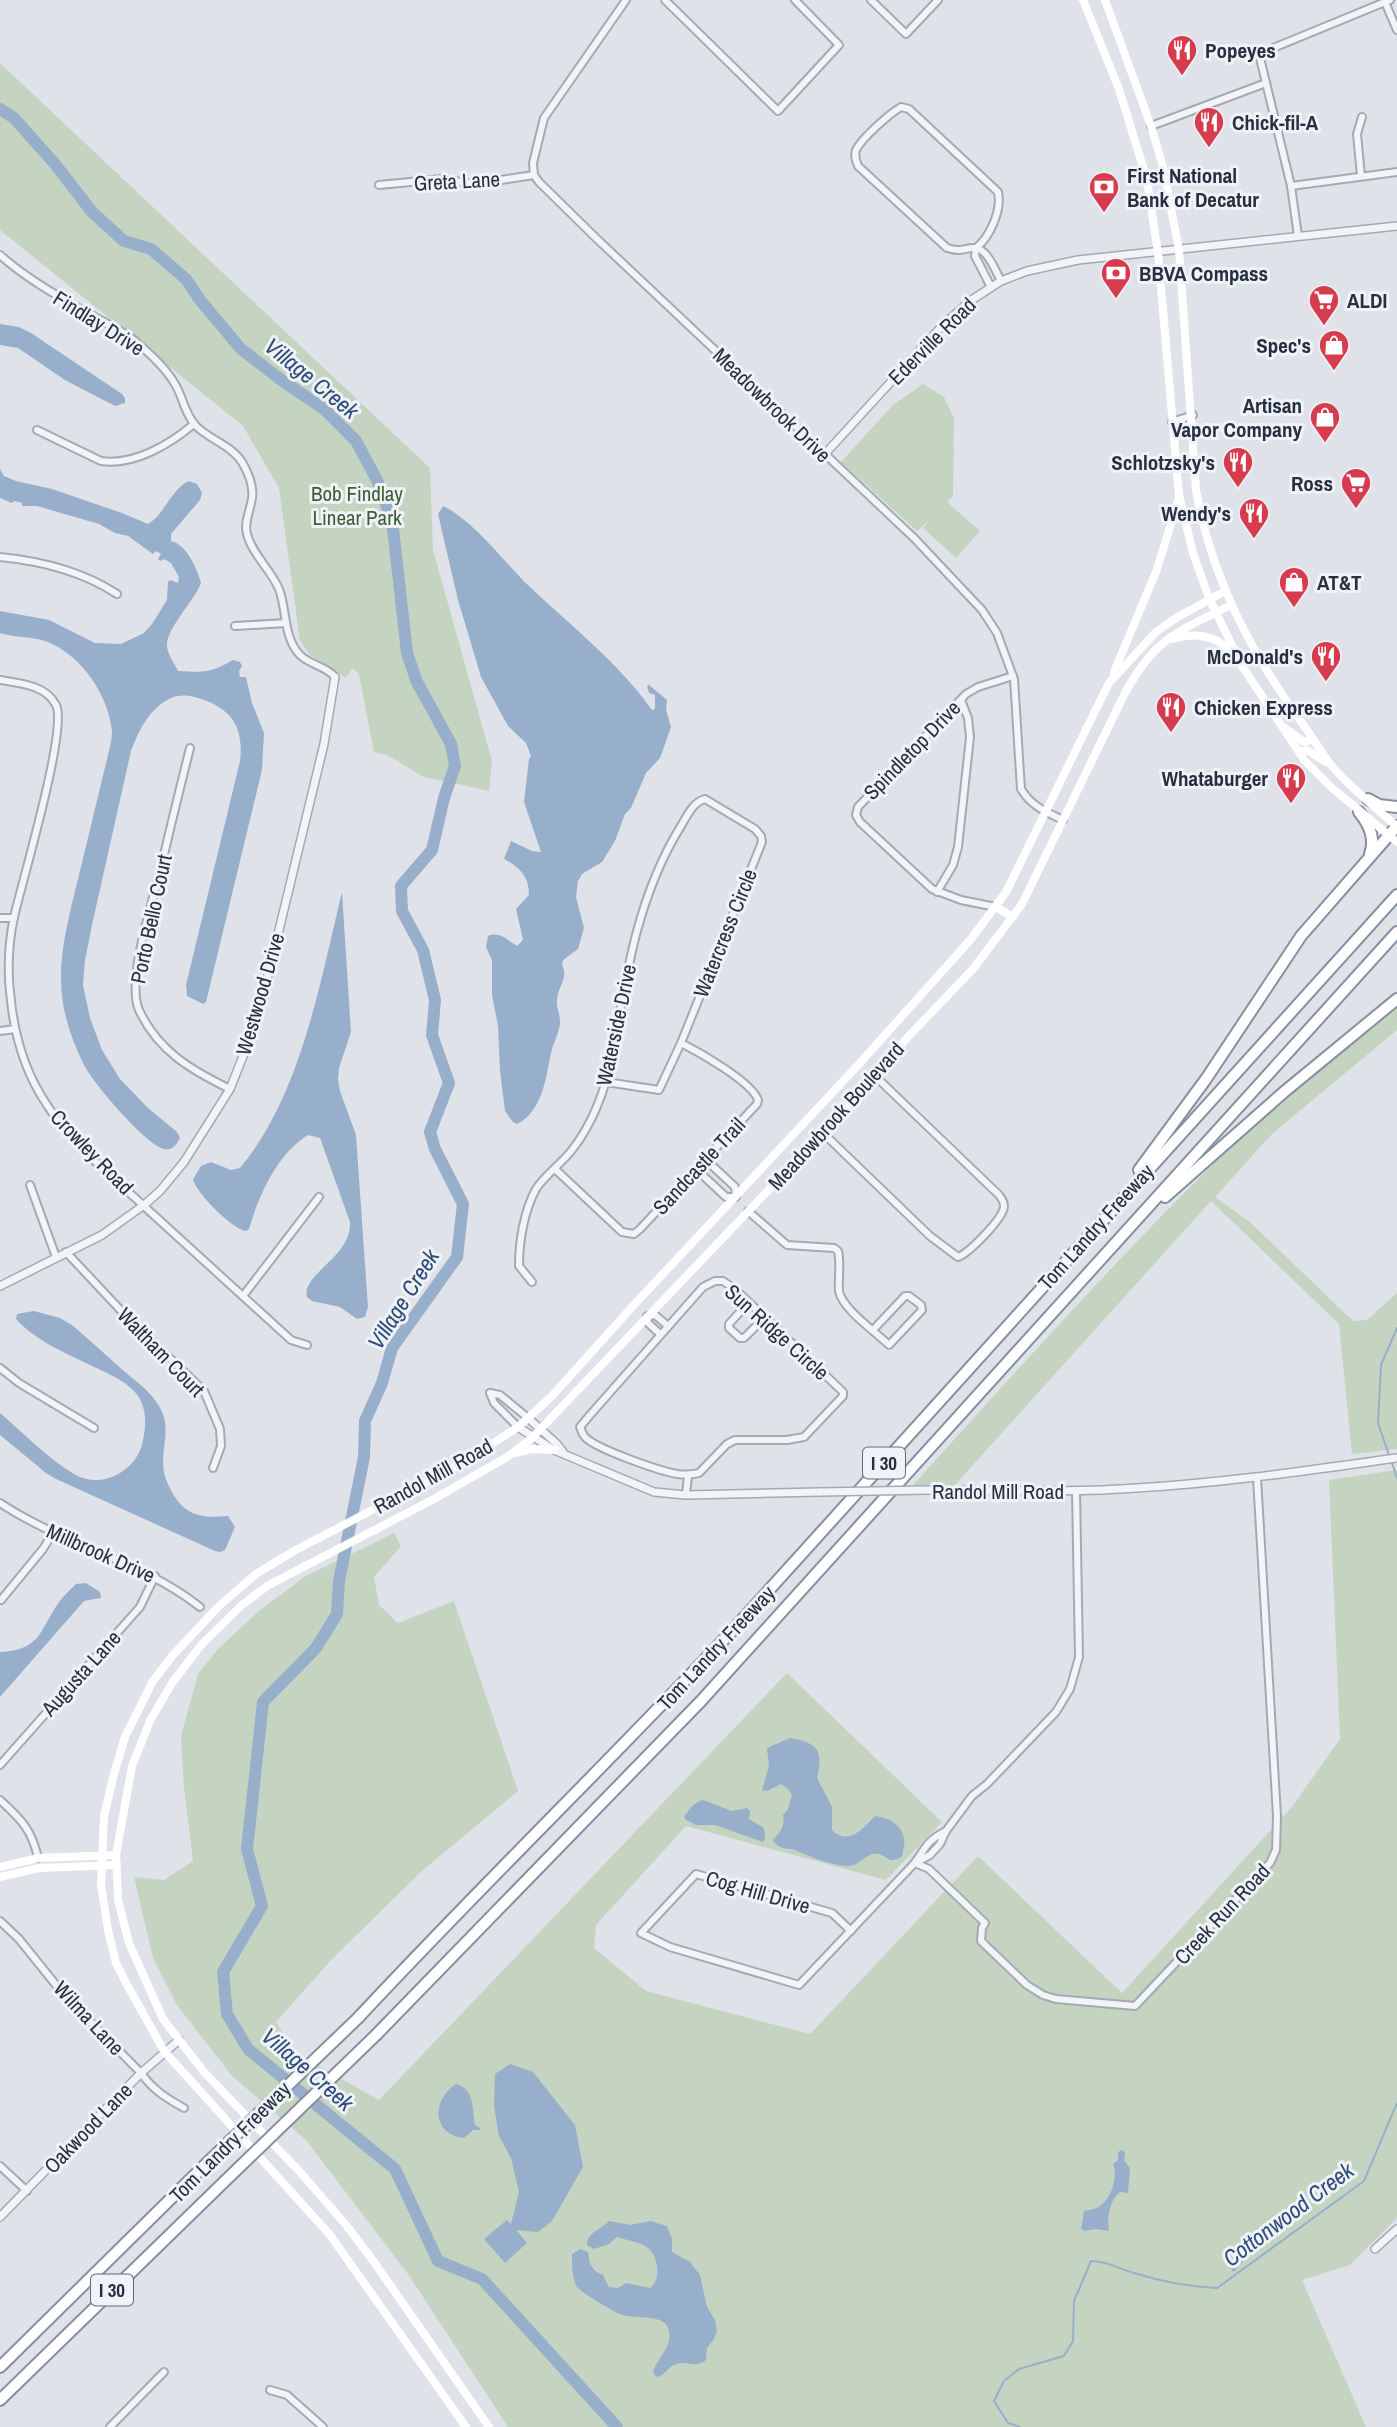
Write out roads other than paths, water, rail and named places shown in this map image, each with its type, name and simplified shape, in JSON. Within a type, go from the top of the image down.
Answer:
[{"type":"highway","points":[[1368,799],[1379,805],[1397,807]]},
{"type":"highway","points":[[1359,812],[1366,820],[1372,838],[1370,856]]},
{"type":"highway","points":[[1107,1215],[1206,1079],[1301,936],[1395,831]]},
{"type":"highway","name":"Tom Landry Freeway","points":[[0,2367],[358,2018],[433,1938],[642,1727],[723,1641],[1397,895]]},
{"type":"highway","name":"Tom Landry Freeway","points":[[0,2400],[376,2035],[701,1701],[1397,932]]},
{"type":"highway","points":[[1124,1233],[1284,1092],[1397,999]]},
{"type":"main road","points":[[1083,0],[1115,79],[1147,180],[1157,253],[1180,495],[1194,553],[1209,598],[1242,666],[1298,752],[1321,778],[1359,812],[1395,831]]},
{"type":"main road","points":[[1105,0],[1151,126],[1163,167],[1179,250],[1193,415],[1196,490],[1201,520],[1231,605],[1277,689],[1329,763]]},
{"type":"main road","points":[[1115,79],[1132,75]]},
{"type":"main road","points":[[1109,682],[1153,581],[1180,495]]},
{"type":"main road","name":"Meadowbrook Boulevard","points":[[518,1427],[552,1396],[971,939],[1006,892],[1109,682],[1156,632],[1209,598],[1225,591]]},
{"type":"main road","name":"Meadowbrook Boulevard","points":[[489,2427],[346,2225],[205,2071],[163,2019],[129,1943],[118,1900],[116,1860],[132,1766],[150,1721],[172,1683],[202,1644],[242,1605],[267,1586],[434,1499],[507,1457],[541,1430],[823,1133],[973,969],[1022,904],[1140,666],[1161,644],[1200,619],[1231,605]]},
{"type":"main road","points":[[1161,644],[1187,634],[1207,637],[1228,649],[1242,666]]},
{"type":"main road","points":[[1280,726],[1304,742],[1313,739]]},
{"type":"main road","points":[[1298,752],[1307,750],[1329,763],[1368,799],[1395,831]]},
{"type":"main road","points":[[996,907],[1013,917]]},
{"type":"main road","points":[[860,1063],[874,1075]]},
{"type":"main road","points":[[736,1197],[748,1212]]},
{"type":"main road","name":"Randol Mill Road","points":[[466,2427],[330,2235],[164,2051],[116,1963],[101,1884],[104,1816],[125,1737],[153,1682],[173,1654],[219,1606],[256,1574],[310,1542],[464,1462],[518,1427]]},
{"type":"main road","points":[[507,1457],[532,1450],[554,1450]]},
{"type":"main road","points":[[0,1867],[38,1858],[102,1856],[116,1860]]},
{"type":"main road","points":[[0,1877],[39,1868],[102,1865],[116,1860]]},
{"type":"street","points":[[534,175],[533,163],[544,118],[626,0]]},
{"type":"street","points":[[665,0],[778,111],[839,44],[795,0]]},
{"type":"street","points":[[872,0],[906,34],[938,0]]},
{"type":"street","points":[[1298,236],[1291,186],[1259,62],[1266,51],[1387,1],[1397,30]]},
{"type":"street","points":[[1151,126],[1266,83]]},
{"type":"street","points":[[991,287],[975,256],[976,248],[984,242],[998,209],[998,192],[909,109],[901,107],[892,112],[857,149],[855,159],[858,166],[947,248],[960,252],[976,248],[984,251],[1001,281]]},
{"type":"street","points":[[1362,117],[1357,134],[1362,176]]},
{"type":"street","points":[[1291,186],[1397,172]]},
{"type":"street","name":"Greta Lane","points":[[380,185],[442,179],[474,184],[534,175]]},
{"type":"street","name":"Meadowbrook Drive","points":[[534,175],[547,192],[596,239],[921,545],[982,610],[997,633],[1013,676],[1021,789],[1027,799],[1063,820]]},
{"type":"street","name":"Ederville Road","points":[[824,454],[942,326],[970,301],[1001,281],[1027,271],[1078,260],[1397,226]]},
{"type":"street","name":"Findlay Drive","points":[[0,255],[48,291],[134,340],[174,381],[194,424],[233,452],[245,467],[253,496],[246,524],[248,537],[272,574],[280,592],[291,641],[298,653],[309,662],[330,671],[335,677]]},
{"type":"street","points":[[984,272],[993,267]]},
{"type":"street","points":[[1172,422],[1193,415]]},
{"type":"street","points":[[37,430],[108,462],[142,455],[163,445],[194,424]]},
{"type":"street","points":[[0,557],[90,577],[117,594]]},
{"type":"street","points":[[235,626],[286,622]]},
{"type":"street","name":"Spindletop Drive","points":[[937,892],[926,885],[860,822],[856,815],[858,807],[961,700],[978,687],[1013,676]]},
{"type":"street","name":"Westwood Drive","points":[[0,1286],[103,1235],[144,1205],[184,1163],[230,1089],[257,1021],[324,744],[335,677]]},
{"type":"street","name":"Crowley Road","points":[[0,680],[38,689],[56,704],[60,716],[52,764],[14,918],[8,958],[10,1001],[18,1046],[48,1108],[99,1165],[291,1340],[307,1345]]},
{"type":"street","points":[[961,700],[968,718],[969,750],[958,847],[953,865],[937,892],[996,907]]},
{"type":"street","name":"Porto Bello Court","points":[[190,748],[138,959],[136,1000],[161,1046],[182,1063],[230,1089]]},
{"type":"street","name":"Watercress Circle","points":[[606,1082],[659,1090],[681,1043],[762,842],[755,829],[703,799]]},
{"type":"street","name":"Waterside Drive","points":[[532,1282],[519,1266],[525,1219],[537,1187],[574,1149],[596,1110],[606,1082],[629,959],[653,881],[670,844],[694,806],[703,799]]},
{"type":"street","points":[[0,918],[14,918]]},
{"type":"street","points":[[0,1031],[15,1029]]},
{"type":"street","name":"Sandcastle Trail","points":[[556,1170],[622,1232],[635,1234],[757,1104],[756,1095],[702,1054],[681,1043]]},
{"type":"street","points":[[823,1133],[947,1250],[958,1257],[962,1256],[982,1236],[1003,1210],[1003,1200],[874,1075]]},
{"type":"street","points":[[696,1169],[726,1197],[736,1197],[736,1187],[705,1159]]},
{"type":"street","points":[[30,1185],[55,1257]]},
{"type":"street","points":[[243,1296],[319,1197]]},
{"type":"street","points":[[748,1212],[787,1245],[834,1248],[838,1251],[841,1296],[845,1305],[889,1345],[922,1310],[921,1305],[905,1296],[873,1330]]},
{"type":"street","name":"Waltham Court","points":[[66,1252],[127,1317],[204,1391],[220,1429],[221,1447],[213,1468]]},
{"type":"street","name":"Sun Ridge Circle","points":[[715,1281],[723,1281],[748,1303],[843,1392],[843,1396],[804,1437],[787,1440],[735,1440],[727,1444],[699,1473],[688,1475],[674,1474],[617,1453],[583,1435],[580,1427],[703,1287],[715,1281]]},
{"type":"street","points":[[748,1303],[729,1324],[734,1333],[744,1338],[764,1318]]},
{"type":"street","points":[[660,1334],[648,1323],[647,1316],[655,1315],[668,1326]]},
{"type":"street","points":[[0,1368],[94,1428]]},
{"type":"street","name":"Randol Mill Road","points":[[563,1452],[500,1395],[490,1393],[494,1403],[518,1427],[554,1450],[654,1492],[1076,1491],[1257,1478],[1397,1458]]},
{"type":"street","points":[[686,1494],[688,1475]]},
{"type":"street","name":"Creek Run Road","points":[[915,1863],[929,1869],[985,1923],[981,1941],[1030,1988],[1056,1999],[1135,2006],[1270,1863],[1276,1850],[1277,1816],[1257,1478]]},
{"type":"street","points":[[851,1931],[915,1863],[933,1837],[946,1831],[972,1796],[987,1784],[1056,1712],[1074,1680],[1079,1657],[1076,1491]]},
{"type":"street","name":"Millbrook Drive","points":[[0,1503],[20,1517],[155,1576],[200,1607]]},
{"type":"street","points":[[1,1600],[37,1557],[54,1531]]},
{"type":"street","name":"Augusta Lane","points":[[0,1765],[140,1607],[155,1576]]},
{"type":"street","points":[[0,1800],[27,1828],[34,1840],[38,1858]]},
{"type":"street","name":"Cog Hill Drive","points":[[696,1874],[832,1913],[851,1931],[799,1984],[670,1947],[641,1933],[696,1874]]},
{"type":"street","name":"Wilma Lane","points":[[0,1921],[19,1939],[64,1995],[157,2092],[184,2108]]},
{"type":"street","name":"Oakwood Lane","points":[[0,2217],[141,2073],[179,2040]]},
{"type":"street","points":[[0,2166],[27,2191]]},
{"type":"street","points":[[1375,2249],[1397,2229]]},
{"type":"street","points":[[110,2427],[164,2372]]},
{"type":"street","points":[[270,2390],[287,2395],[323,2427]]},
{"type":"water","points":[[0,324],[19,327],[31,333],[122,394],[125,403],[115,406],[65,380],[18,348],[0,345]]},
{"type":"water","points":[[0,469],[4,476],[16,481],[52,489],[148,524],[183,485],[189,481],[197,484],[202,493],[200,500],[171,534],[171,541],[186,552],[201,583],[175,624],[167,647],[178,671],[206,671],[233,660],[240,662],[240,677],[246,677],[252,703],[264,733],[262,770],[206,1002],[203,1004],[187,996],[186,985],[240,761],[238,730],[234,721],[221,708],[193,697],[177,696],[155,709],[141,729],[131,751],[92,925],[83,985],[90,1018],[102,1050],[120,1079],[148,1108],[177,1132],[180,1138],[169,1149],[155,1145],[133,1125],[89,1074],[71,1035],[63,1004],[61,971],[66,933],[112,739],[106,705],[92,679],[60,648],[42,640],[0,633],[0,611],[49,620],[95,643],[121,644],[144,633],[152,624],[167,600],[168,582],[170,580],[178,583],[179,577],[171,563],[158,559],[161,554],[156,551],[153,554],[128,536],[115,533],[99,524],[37,506],[22,506],[22,503],[12,503],[0,498]]},
{"type":"water","points":[[443,506],[477,531],[530,587],[610,661],[652,710],[655,709],[655,695],[649,693],[647,686],[667,700],[666,710],[671,727],[660,758],[646,773],[631,808],[625,814],[615,841],[602,862],[582,874],[578,881],[576,897],[584,928],[578,949],[563,960],[564,978],[557,1003],[559,1030],[542,1093],[532,1111],[517,1124],[505,1111],[498,1026],[492,995],[492,960],[486,947],[488,936],[492,935],[503,937],[517,946],[523,940],[516,909],[529,895],[527,883],[519,869],[504,859],[511,841],[532,851],[541,852],[524,802],[531,756],[526,743],[508,726],[481,677],[458,600],[438,514]]},
{"type":"water","points":[[342,892],[351,1032],[338,1079],[356,1135],[368,1307],[365,1317],[357,1319],[340,1307],[312,1301],[307,1297],[311,1280],[343,1245],[350,1222],[320,1138],[308,1135],[278,1164],[246,1231],[215,1210],[193,1179],[201,1166],[211,1162],[231,1170],[240,1168],[279,1107],[306,1036]]},
{"type":"water","points":[[34,1311],[60,1318],[72,1325],[152,1396],[165,1420],[163,1467],[169,1487],[178,1502],[190,1512],[211,1517],[228,1516],[235,1527],[225,1550],[215,1551],[56,1479],[0,1435],[0,1413],[60,1465],[89,1480],[108,1478],[125,1470],[141,1448],[145,1421],[138,1396],[128,1385],[59,1350],[16,1319],[17,1314]]},
{"type":"water","points":[[86,1583],[100,1592],[101,1598],[84,1601],[0,1697],[0,1652],[13,1651],[31,1643],[42,1631],[64,1596],[76,1584]]},
{"type":"water","points":[[790,1738],[807,1742],[819,1754],[817,1778],[832,1807],[832,1830],[838,1835],[849,1836],[875,1816],[882,1817],[894,1823],[902,1832],[904,1844],[901,1857],[892,1860],[874,1854],[848,1866],[823,1861],[777,1845],[773,1840],[782,1829],[783,1815],[792,1795],[781,1784],[767,1791],[762,1790],[769,1766],[767,1748]]},
{"type":"water","points":[[703,1800],[732,1811],[747,1808],[750,1811],[749,1819],[764,1828],[765,1839],[763,1842],[715,1825],[696,1825],[686,1820],[684,1817],[690,1809]]},
{"type":"water","points":[[510,2064],[533,2072],[575,2125],[583,2167],[552,2221],[538,2232],[516,2230],[527,2243],[505,2263],[484,2239],[507,2220],[511,2224],[519,2192],[511,2158],[499,2136],[494,2106],[495,2074]]},
{"type":"water","points":[[456,2084],[470,2095],[475,2125],[480,2128],[464,2138],[446,2131],[439,2116],[442,2099]]},
{"type":"water","points":[[1122,2150],[1125,2153],[1124,2160],[1130,2168],[1128,2193],[1120,2192],[1113,2200],[1109,2231],[1084,2231],[1081,2229],[1084,2211],[1098,2207],[1108,2197],[1114,2181],[1113,2164],[1118,2160],[1118,2152]]},
{"type":"water","points":[[609,2221],[630,2225],[651,2221],[667,2226],[672,2239],[672,2252],[690,2262],[700,2275],[707,2307],[715,2320],[717,2331],[707,2348],[706,2360],[702,2363],[674,2365],[657,2377],[653,2373],[669,2341],[665,2324],[655,2319],[619,2313],[577,2287],[573,2275],[572,2254],[580,2249],[588,2252],[590,2264],[595,2271],[603,2275],[609,2287],[618,2288],[626,2283],[650,2288],[654,2285],[656,2263],[652,2252],[645,2246],[617,2237],[609,2244],[594,2249],[587,2245],[589,2237]]},
{"type":"water","points":[[1274,2229],[1277,2232],[1271,2240],[1253,2249],[1234,2272],[1231,2269],[1250,2243]]},
{"type":"waterway","name":"Village Creek","points":[[0,109],[14,118],[55,164],[92,212],[124,241],[151,249],[186,279],[241,349],[324,409],[356,441],[377,480],[392,520],[407,653],[417,682],[451,744],[455,766],[444,798],[432,850],[401,886],[402,911],[423,950],[435,1000],[432,1035],[449,1083],[430,1132],[435,1149],[463,1204],[457,1257],[392,1348],[382,1383],[365,1421],[364,1457],[339,1581],[337,1614],[316,1648],[263,1702],[247,1849],[262,1906],[223,1972],[227,2014],[248,2049],[395,2169],[438,2261],[482,2279],[617,2427]]},
{"type":"waterway","name":"Cottonwood Creek","points":[[1389,1455],[1378,1423],[1381,1365],[1397,1328]]},
{"type":"waterway","name":"Cottonwood Creek","points":[[1391,1460],[1397,1478]]},
{"type":"waterway","name":"Cottonwood Creek","points":[[1020,2427],[1008,2423],[994,2401],[1004,2381],[1019,2369],[1064,2356],[1073,2341],[1074,2301],[1091,2261],[1165,2281],[1217,2288],[1364,2181],[1397,2103]]},
{"type":"place","name":"Popeyes","points":[[1182,77]]},
{"type":"place","name":"Chick-fil-A","points":[[1209,149]]},
{"type":"place","name":"First National Bank of Decatur","points":[[1104,214]]},
{"type":"place","name":"BBVA Compass","points":[[1116,300]]},
{"type":"place","name":"ALDI","points":[[1324,327]]},
{"type":"place","name":"Spec's","points":[[1334,372]]},
{"type":"place","name":"Artisan Vapor Company","points":[[1325,444]]},
{"type":"place","name":"Schlotzsky's","points":[[1238,489]]},
{"type":"place","name":"Ross","points":[[1356,510]]},
{"type":"place","name":"Wendy's","points":[[1254,540]]},
{"type":"place","name":"AT&T","points":[[1294,609]]},
{"type":"place","name":"McDonald's","points":[[1326,683]]},
{"type":"place","name":"Chicken Express","points":[[1171,734]]},
{"type":"place","name":"Whataburger","points":[[1291,805]]},
{"type":"park label","name":"Bob Findlay Linear Park","points":[[357,505]]}]
